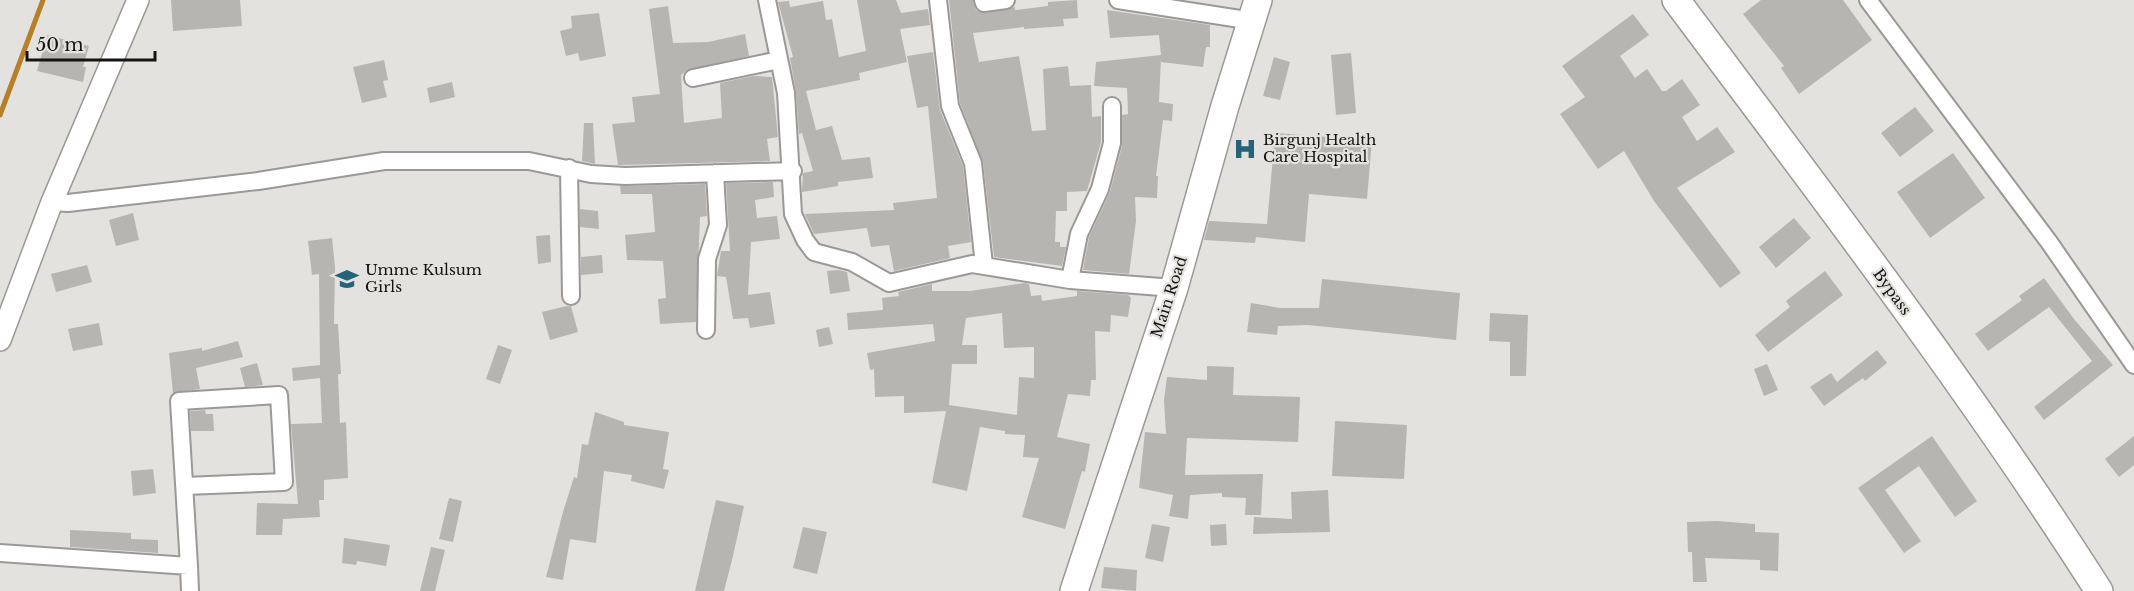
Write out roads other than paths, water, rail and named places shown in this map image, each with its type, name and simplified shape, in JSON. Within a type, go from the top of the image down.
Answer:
[{"type":"main road","name":"Bypass","points":[[1676,0],[1824,197],[2029,482],[2099,591]]},
{"type":"main road","name":"Main Road","points":[[1074,591],[1174,288],[1225,106],[1256,10]]},
{"type":"street","points":[[0,340],[52,202],[138,0]]},
{"type":"street","points":[[767,0],[786,93],[793,171],[793,214],[805,240],[814,252],[852,262],[889,284],[972,264],[1070,280],[1174,288]]},
{"type":"street","points":[[938,0],[950,106],[973,163],[984,266]]},
{"type":"street","points":[[982,0],[984,3],[1006,0]]},
{"type":"street","points":[[1118,0],[1256,10]]},
{"type":"street","points":[[1868,0],[2049,242],[2134,364]]},
{"type":"street","points":[[693,78],[779,60]]},
{"type":"street","points":[[1070,280],[1079,234],[1100,189],[1113,143],[1112,106]]},
{"type":"street","points":[[52,202],[68,203],[258,181],[384,161],[529,160],[591,174],[625,176],[793,171]]},
{"type":"street","points":[[569,168],[571,296]]},
{"type":"street","points":[[706,330],[707,259],[718,225],[715,173]]},
{"type":"street","points":[[185,486],[284,482],[279,396],[179,401],[190,591]]},
{"type":"street","points":[[0,553],[189,566]]},
{"type":"waterway","points":[[0,115],[43,0]]},
{"type":"place","name":"Birgunj Health Care Hospital","points":[[1245,149]]},
{"type":"place","name":"Umme Kulsum Girls","points":[[347,279]]}]
